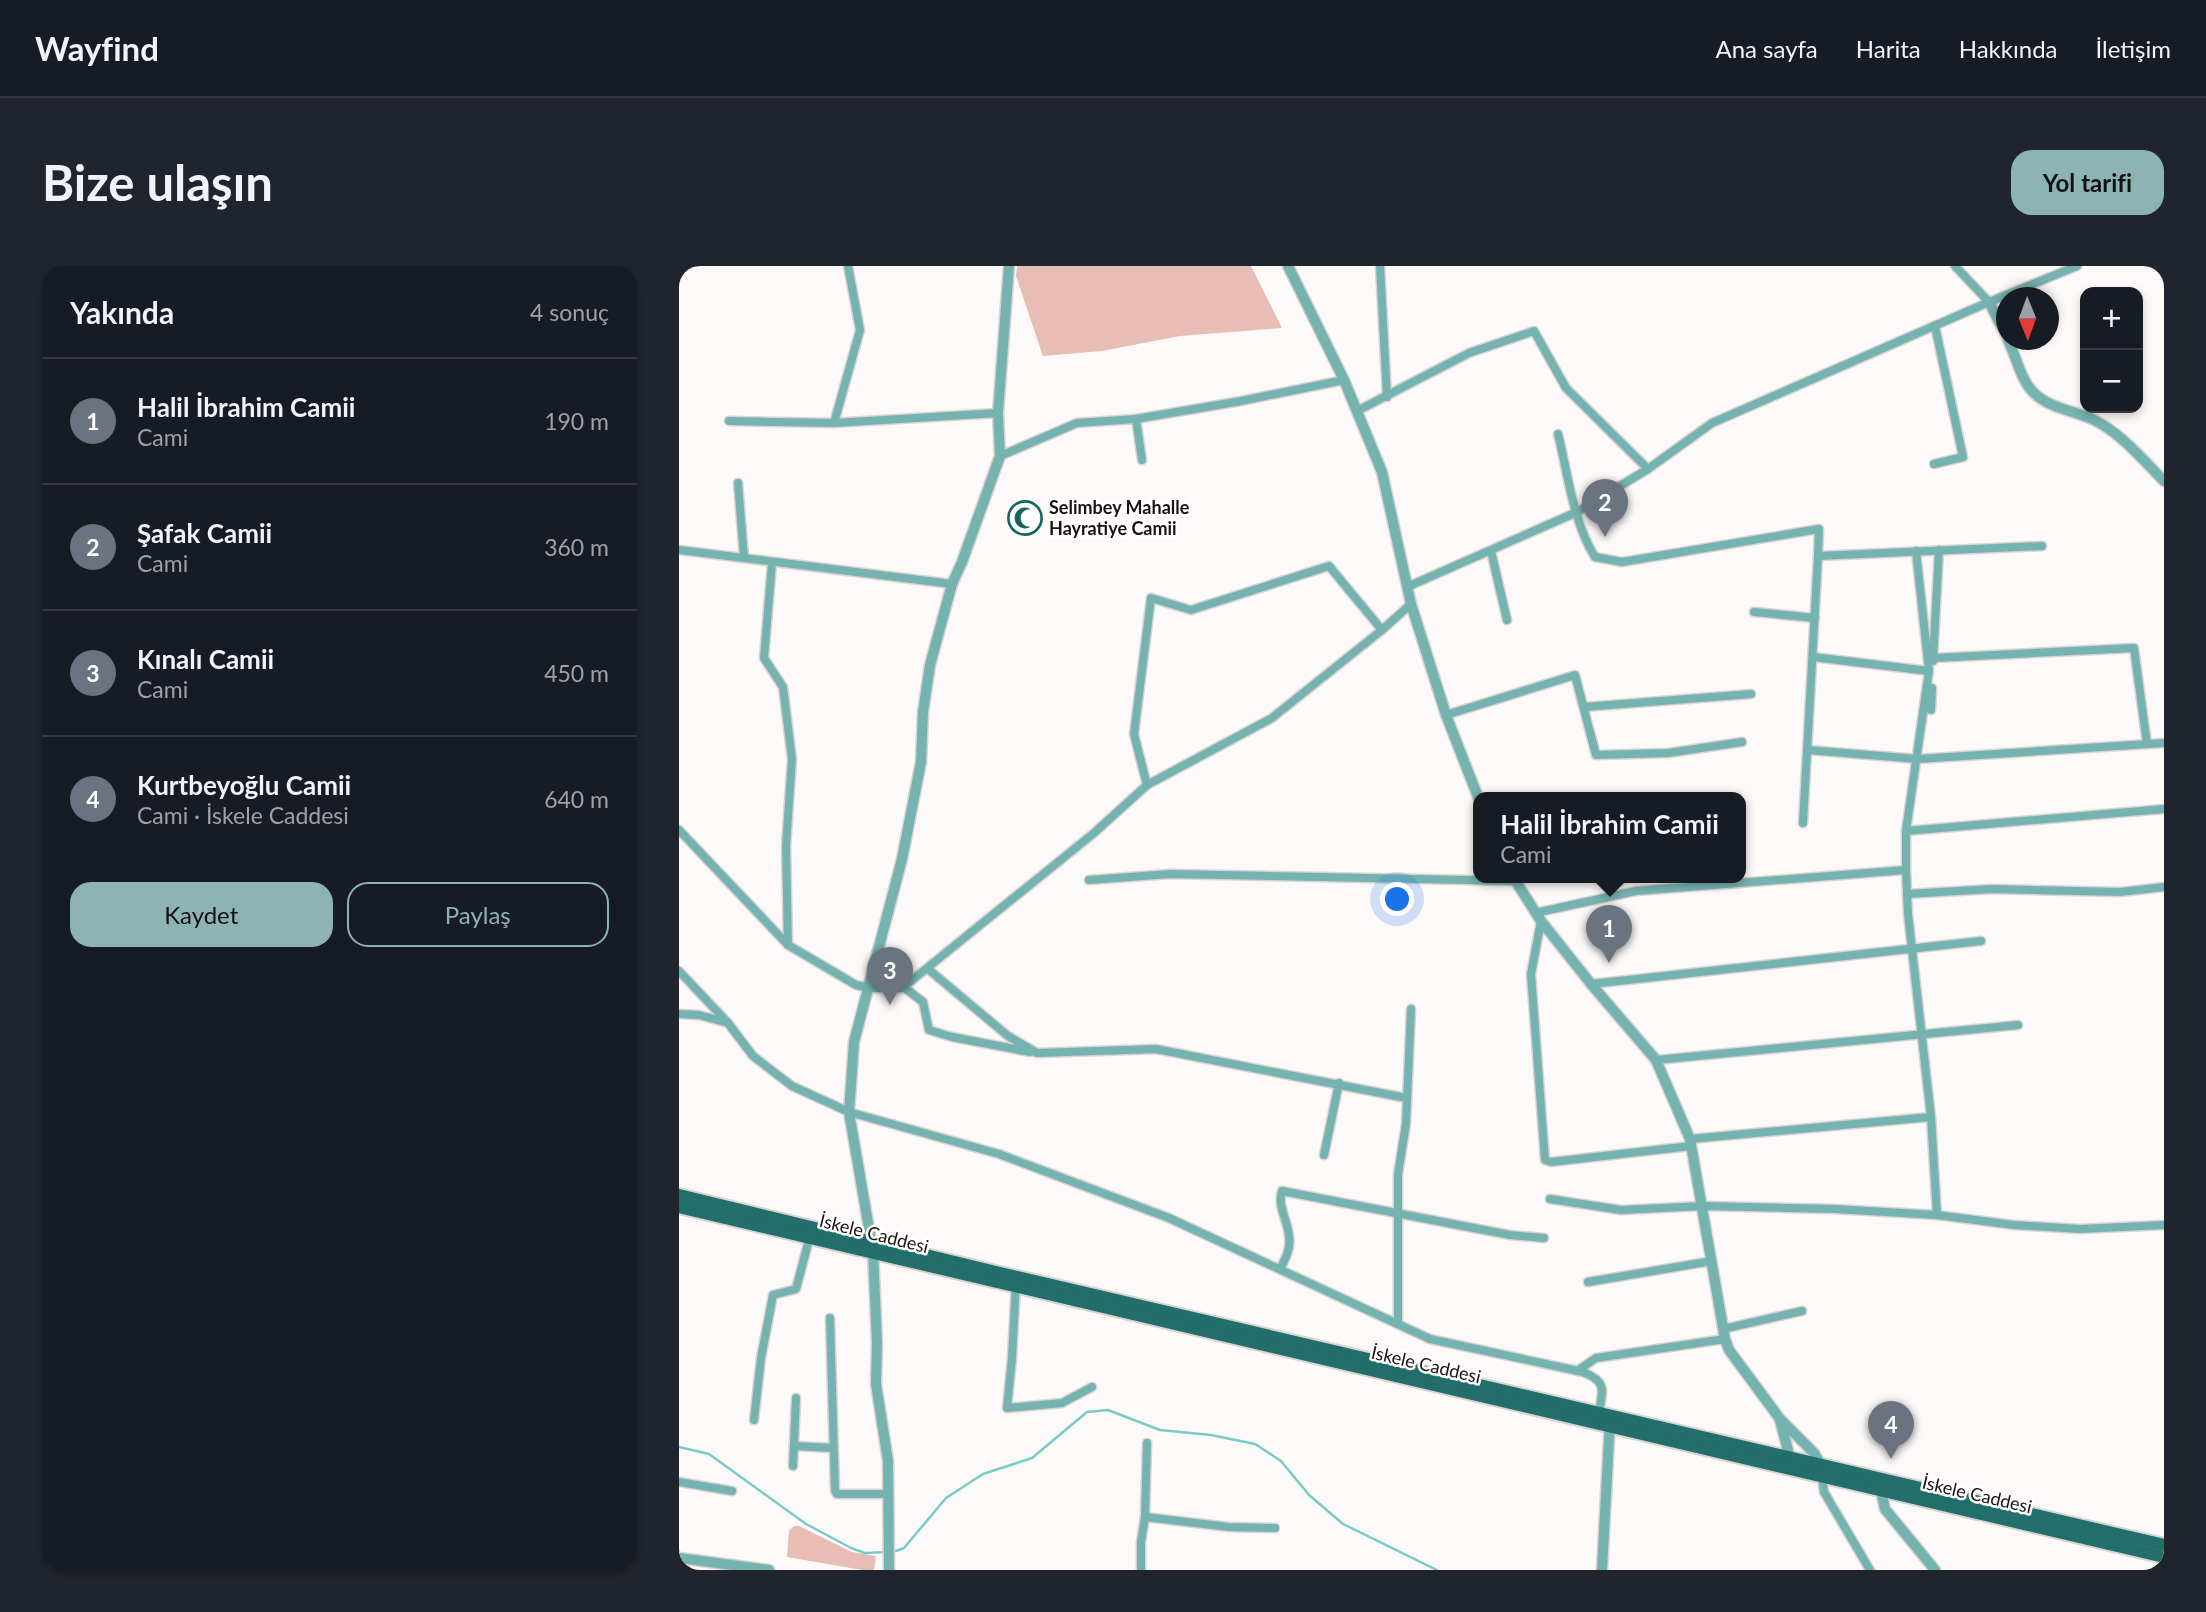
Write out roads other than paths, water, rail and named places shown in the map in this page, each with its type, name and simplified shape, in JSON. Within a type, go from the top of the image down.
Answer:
[{"type":"main road","points":[[679,1195],[873,1247]]},
{"type":"main road","name":"İskele Caddesi","points":[[679,1207],[873,1247],[1606,1418],[1821,1471],[1881,1491],[2164,1556]]},
{"type":"main road","points":[[1016,1282],[1790,1458],[1821,1471],[2164,1545]]},
{"type":"street","points":[[834,423],[860,330],[848,266]]},
{"type":"street","points":[[889,1568],[888,1461],[876,1384],[873,1247],[849,1112],[854,1042],[901,859],[921,762],[923,712],[930,665],[952,584],[1000,456],[999,413],[1009,266]]},
{"type":"street","points":[[1288,266],[1344,380],[1382,472],[1411,604],[1446,715],[1476,792]]},
{"type":"street","points":[[1380,266],[1387,397]]},
{"type":"street","points":[[1955,266],[1989,302],[1996,316]]},
{"type":"street","points":[[1408,587],[1577,512],[1648,469],[1712,423],[2077,266]]},
{"type":"street","points":[[1934,464],[1963,457],[1935,326]]},
{"type":"street","points":[[1357,411],[1469,353],[1534,331],[1566,388],[1648,469]]},
{"type":"street","points":[[2012,350],[2034,393],[2043,400],[2095,420],[2130,448],[2164,481]]},
{"type":"street","points":[[1000,456],[1077,423],[1136,419],[1344,380]]},
{"type":"street","points":[[729,421],[834,423],[999,413]]},
{"type":"street","points":[[1136,419],[1142,460]]},
{"type":"street","points":[[1558,434],[1577,512],[1587,545],[1595,557],[1622,562],[1819,529],[1803,823]]},
{"type":"street","points":[[738,483],[744,558]]},
{"type":"street","points":[[1818,556],[2042,546]]},
{"type":"street","points":[[679,550],[952,584]]},
{"type":"street","points":[[1931,710],[1939,550]]},
{"type":"street","points":[[1491,551],[1507,620]]},
{"type":"street","points":[[1916,551],[1929,671],[1906,831],[1906,870],[1931,1117],[1937,1215]]},
{"type":"street","points":[[772,563],[764,658],[783,687],[792,759],[786,846],[788,945]]},
{"type":"street","points":[[1147,785],[1134,734],[1151,598],[1191,610],[1329,566],[1382,630]]},
{"type":"street","points":[[905,988],[1094,834],[1147,785],[1272,718],[1411,604]]},
{"type":"street","points":[[1754,612],[1815,618]]},
{"type":"street","points":[[1934,658],[2134,648],[2147,744]]},
{"type":"street","points":[[1814,657],[1929,671]]},
{"type":"street","points":[[1446,715],[1575,675],[1596,755],[1668,753],[1742,741]]},
{"type":"street","points":[[1584,707],[1751,694]]},
{"type":"street","points":[[1808,750],[1918,759],[2164,743]]},
{"type":"street","points":[[1906,831],[2164,809]]},
{"type":"street","points":[[679,830],[788,945],[856,985],[869,988],[905,988],[923,1002],[929,1030],[1037,1053],[1156,1049],[1406,1098]]},
{"type":"street","points":[[1746,879],[1906,870]]},
{"type":"street","points":[[1089,880],[1170,874],[1473,878]]},
{"type":"street","points":[[1517,883],[1538,917],[1655,1060],[1691,1142],[1724,1334],[1735,1360],[1780,1419],[1814,1453],[1821,1471],[1823,1492],[1870,1570]]},
{"type":"street","points":[[1538,917],[1636,891],[1703,883]]},
{"type":"street","points":[[1907,894],[1992,889],[2120,892],[2164,887]]},
{"type":"street","points":[[1538,917],[1531,974],[1545,1160],[1551,1162],[1691,1142],[1931,1117]]},
{"type":"street","points":[[1591,984],[1981,941]]},
{"type":"street","points":[[928,969],[1008,1036],[1037,1053]]},
{"type":"street","points":[[679,971],[728,1023],[753,1056],[792,1086],[849,1112],[999,1154],[1169,1218],[1430,1339],[1592,1376],[1603,1389],[1606,1418],[1602,1570]]},
{"type":"street","points":[[1398,1324],[1398,1174],[1406,1124],[1412,1009]]},
{"type":"street","points":[[679,1014],[699,1015],[728,1023]]},
{"type":"street","points":[[1655,1060],[2018,1025]]},
{"type":"street","points":[[1324,1155],[1339,1083]]},
{"type":"street","points":[[1280,1269],[1289,1247],[1289,1235],[1280,1198],[1282,1191],[1510,1235],[1544,1238]]},
{"type":"street","points":[[1550,1199],[1621,1210],[1703,1206],[1825,1209],[1937,1215],[2014,1225],[2080,1229],[2164,1225]]},
{"type":"street","points":[[754,1420],[761,1358],[773,1295],[796,1289],[810,1236]]},
{"type":"street","points":[[1587,1282],[1712,1261]]},
{"type":"street","points":[[1016,1282],[1007,1408],[1062,1403],[1092,1387]]},
{"type":"street","points":[[1577,1371],[1596,1358],[1724,1334],[1802,1311]]},
{"type":"street","points":[[830,1318],[835,1490],[837,1494],[889,1494]]},
{"type":"street","points":[[793,1466],[796,1398]]},
{"type":"street","points":[[1780,1419],[1790,1458]]},
{"type":"street","points":[[1141,1570],[1147,1443]]},
{"type":"street","points":[[794,1446],[833,1448]]},
{"type":"street","points":[[679,1482],[732,1491]]},
{"type":"street","points":[[1881,1491],[1885,1509],[1935,1570]]},
{"type":"street","points":[[1145,1517],[1229,1527],[1275,1528]]},
{"type":"street","points":[[679,1558],[769,1570]]},
{"type":"waterway","points":[[893,1552],[904,1548],[946,1498],[983,1474],[1032,1458],[1087,1412],[1108,1410],[1160,1430],[1211,1435],[1255,1444],[1281,1461],[1309,1495],[1343,1524],[1437,1570]]},
{"type":"waterway","points":[[679,1447],[709,1454],[806,1524],[851,1548],[865,1553],[887,1552]]},
{"type":"place","name":"Selimbey Mahalle Hayratiye Camii","points":[[1025,518]]},
{"type":"place","name":"Şafak Camii","points":[[1605,537]]},
{"type":"place","name":"Halil İbrahim Camii","points":[[1609,963]]},
{"type":"place","name":"Kınalı Camii","points":[[890,1005]]},
{"type":"place","name":"Kurtbeyoğlu Camii","points":[[1891,1459]]}]
